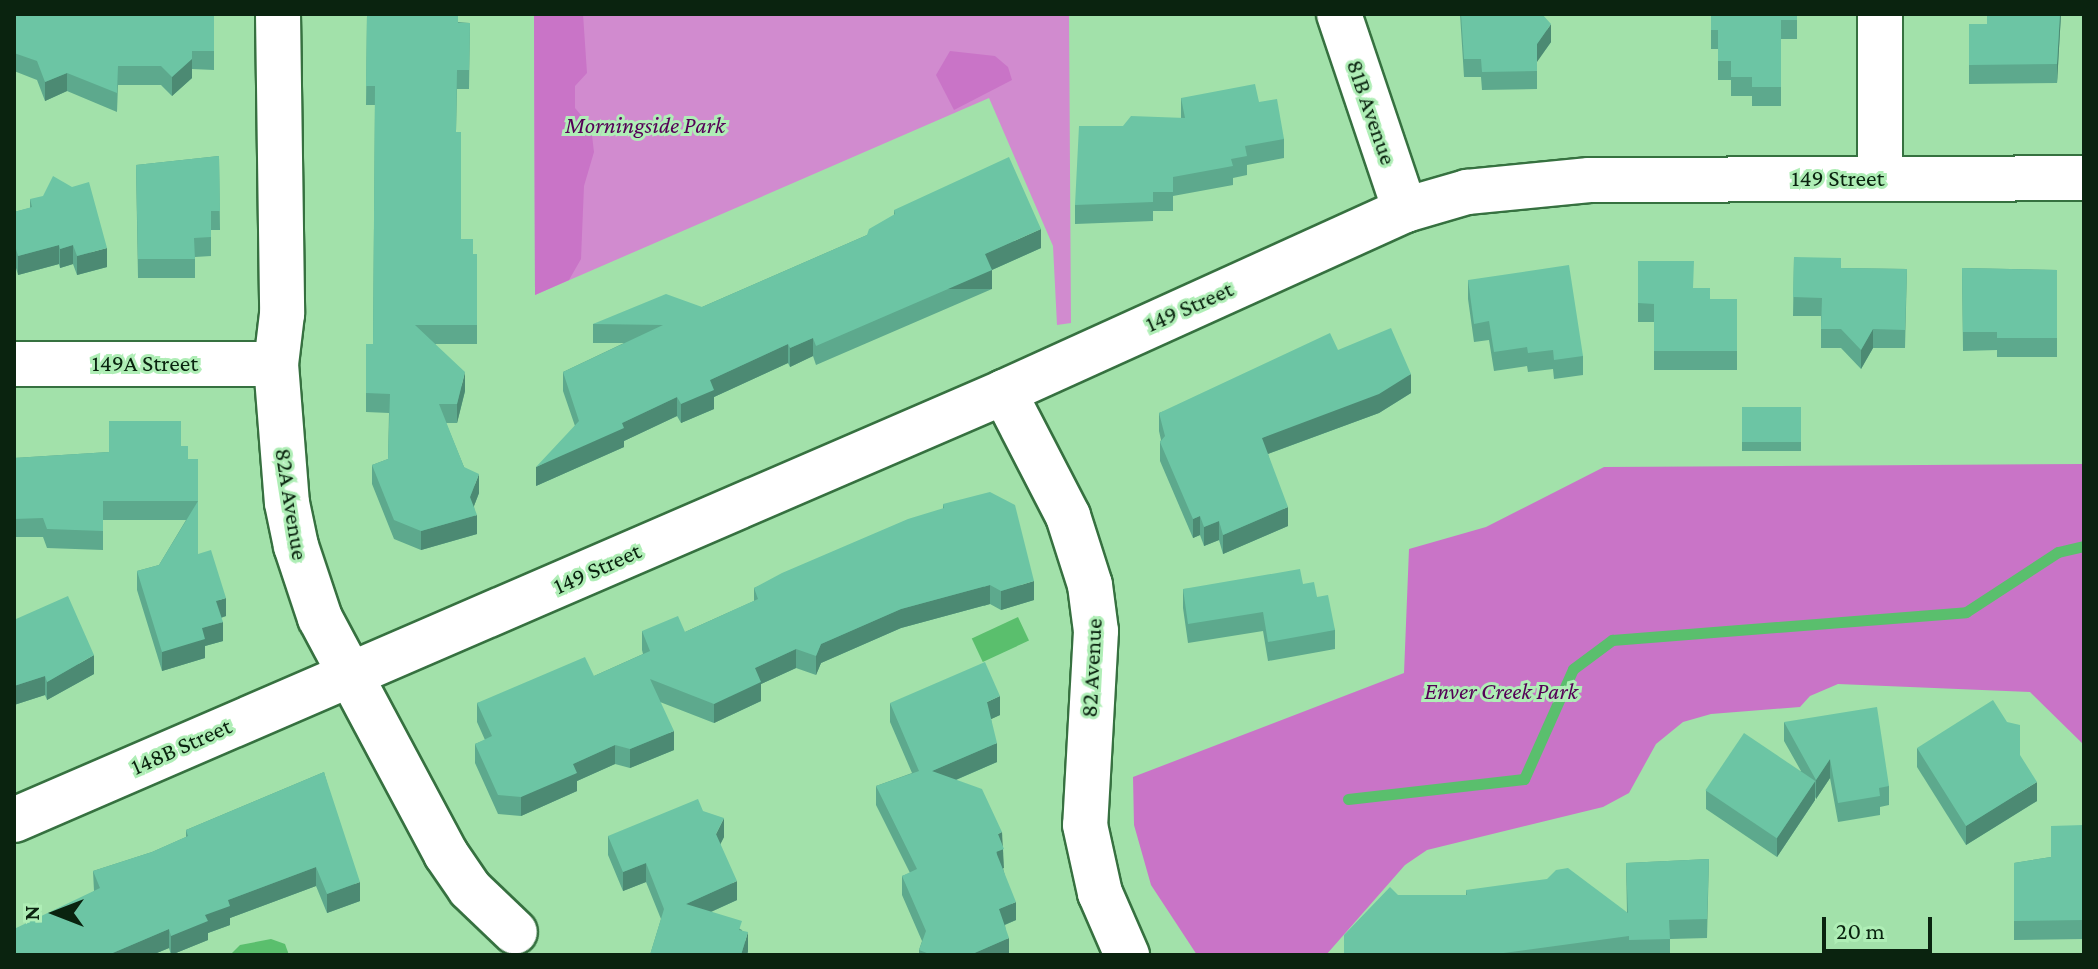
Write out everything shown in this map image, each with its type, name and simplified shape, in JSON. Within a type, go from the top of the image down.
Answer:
[{"type":"street","name":"82A Avenue","points":[[278,14],[282,314],[276,364],[287,503],[296,546],[315,605],[347,672],[446,854],[470,889],[515,932]]},
{"type":"street","name":"81B Avenue","points":[[1339,14],[1405,210]]},
{"type":"street","points":[[1880,14],[1880,177]]},
{"type":"street","name":"149 Street","points":[[347,672],[1004,392],[1405,210],[1467,192],[1589,180],[2084,178]]},
{"type":"street","name":"149A Street","points":[[14,364],[276,364]]},
{"type":"street","name":"82 Avenue","points":[[1004,392],[1075,532],[1090,585],[1096,631],[1085,825],[1102,901],[1127,955]]},
{"type":"street","name":"148B Street","points":[[14,820],[347,672]]},
{"type":"green space","name":"Morningside Park","points":[[534,14],[1069,14],[1071,323],[1057,325],[1053,246],[989,98],[535,295]]},
{"type":"green space","points":[[534,14],[583,14],[587,73],[575,86],[575,108],[591,127],[594,152],[584,186],[581,259],[569,280],[535,295]]},
{"type":"green space","points":[[950,51],[995,56],[1008,67],[1012,80],[954,110],[936,75]]},
{"type":"green space","name":"Enver Creek Park","points":[[2084,464],[2084,745],[2030,692],[1838,684],[1810,696],[1800,707],[1711,714],[1683,722],[1656,744],[1629,793],[1603,807],[1427,850],[1405,865],[1326,955],[1197,955],[1151,885],[1134,825],[1133,777],[1404,673],[1409,549],[1486,527],[1604,467]]},
{"type":"shaded area","points":[[1018,617],[1029,641],[983,662],[972,639]]},
{"type":"shaded area","points":[[271,939],[285,944],[289,955],[230,955],[240,945]]},
{"type":"building","points":[[14,14],[214,14],[214,51],[192,51],[192,59],[172,77],[161,66],[118,66],[117,93],[67,73],[45,82],[37,61],[14,53]]},
{"type":"building","points":[[367,14],[458,14],[458,23],[470,23],[469,70],[457,70],[456,132],[461,132],[461,239],[473,239],[473,254],[477,254],[477,325],[415,325],[465,372],[457,404],[439,404],[464,467],[479,474],[470,497],[477,515],[421,531],[394,520],[372,465],[388,459],[390,394],[366,393],[366,344],[373,344],[375,86],[366,86]]},
{"type":"building","points":[[1461,14],[1542,14],[1551,24],[1537,44],[1537,71],[1482,72],[1481,59],[1464,59]]},
{"type":"building","points":[[1711,14],[1797,14],[1797,20],[1781,20],[1781,87],[1752,87],[1752,77],[1731,77],[1731,61],[1718,61],[1718,30],[1711,30]]},
{"type":"building","points":[[1987,14],[2060,14],[2057,64],[1969,65],[1969,24],[1987,24]]},
{"type":"building","points":[[1255,84],[1259,102],[1277,99],[1284,139],[1245,146],[1247,156],[1231,159],[1233,166],[1173,177],[1173,192],[1153,192],[1153,202],[1075,205],[1079,126],[1123,126],[1131,116],[1185,118],[1181,98]]},
{"type":"building","points":[[219,156],[220,211],[211,211],[211,237],[194,238],[195,259],[138,259],[136,165]]},
{"type":"building","points":[[1009,157],[1041,229],[985,254],[992,270],[816,346],[813,338],[790,348],[788,344],[710,380],[714,390],[681,404],[677,397],[622,423],[624,428],[536,467],[579,421],[563,372],[663,325],[593,324],[666,294],[702,307],[867,235],[869,229],[895,214],[894,210]]},
{"type":"building","points":[[53,176],[72,187],[89,182],[107,248],[77,256],[73,245],[60,249],[59,245],[18,256],[14,242],[14,212],[32,207],[30,199],[43,196]]},
{"type":"building","points":[[1794,257],[1841,258],[1841,268],[1907,269],[1905,330],[1873,329],[1861,350],[1841,329],[1821,329],[1822,298],[1793,297]]},
{"type":"building","points":[[1638,261],[1694,261],[1693,288],[1710,288],[1710,299],[1737,299],[1737,351],[1654,351],[1654,304],[1638,303]]},
{"type":"building","points":[[1569,265],[1583,356],[1554,360],[1553,350],[1528,353],[1527,347],[1494,352],[1489,321],[1474,324],[1468,280]]},
{"type":"building","points":[[1962,268],[2057,270],[2057,338],[1997,338],[1997,332],[1963,332]]},
{"type":"building","points":[[1391,328],[1411,374],[1379,394],[1262,438],[1288,507],[1223,535],[1219,521],[1204,527],[1200,516],[1193,519],[1160,442],[1165,436],[1159,413],[1330,333],[1338,350]]},
{"type":"building","points":[[1742,407],[1801,407],[1801,442],[1742,442]]},
{"type":"building","points":[[109,421],[181,421],[181,446],[188,446],[188,459],[198,459],[198,501],[103,501],[103,531],[47,529],[43,518],[14,519],[14,458],[109,452]]},
{"type":"building","points":[[990,492],[1015,505],[1034,581],[1001,591],[990,585],[901,609],[821,644],[816,656],[796,649],[755,668],[761,682],[714,704],[650,679],[674,731],[630,749],[615,745],[573,764],[577,773],[521,797],[498,795],[475,744],[492,736],[477,703],[585,657],[594,676],[650,651],[642,631],[678,616],[685,632],[758,599],[754,588],[782,573],[908,519],[944,508],[943,504]]},
{"type":"building","points":[[198,501],[198,554],[211,550],[226,598],[216,601],[223,622],[202,628],[205,639],[162,652],[137,571],[159,565]]},
{"type":"building","points":[[1300,569],[1303,584],[1314,582],[1317,597],[1328,595],[1335,630],[1268,642],[1263,612],[1188,624],[1183,589]]},
{"type":"building","points":[[68,596],[94,655],[47,682],[45,676],[14,686],[14,618]]},
{"type":"building","points":[[985,662],[1000,696],[987,702],[997,743],[932,771],[982,789],[1002,832],[998,834],[1004,849],[996,852],[1016,902],[999,909],[1009,938],[970,955],[932,955],[919,950],[926,931],[902,876],[917,869],[876,786],[919,771],[890,703]]},
{"type":"building","points":[[1993,700],[2007,722],[2020,725],[2020,755],[2037,782],[1966,826],[1917,748]]},
{"type":"building","points":[[1877,707],[1889,786],[1879,788],[1880,796],[1838,803],[1830,759],[1816,780],[1784,722]]},
{"type":"building","points":[[1744,733],[1815,781],[1777,838],[1705,790]]},
{"type":"building","points":[[324,772],[360,882],[327,894],[316,867],[228,900],[230,906],[205,915],[208,921],[171,936],[169,929],[108,955],[14,955],[14,929],[100,888],[93,871],[152,852],[188,836],[186,830]]},
{"type":"building","points":[[698,799],[703,811],[724,818],[716,834],[737,881],[686,904],[742,921],[739,930],[748,932],[741,955],[650,955],[664,909],[646,863],[623,872],[608,836]]},
{"type":"building","points":[[2084,825],[2084,920],[2014,921],[2014,863],[2051,857],[2051,826]]},
{"type":"building","points":[[1709,859],[1707,919],[1669,920],[1670,939],[1629,940],[1629,936],[1489,955],[1344,955],[1344,935],[1390,887],[1398,895],[1467,895],[1466,890],[1547,879],[1556,870],[1568,868],[1628,913],[1626,863]]},
{"type":"waterway","points":[[1348,799],[1524,779],[1573,669],[1612,640],[1966,612],[2058,552],[2084,546]]}]
